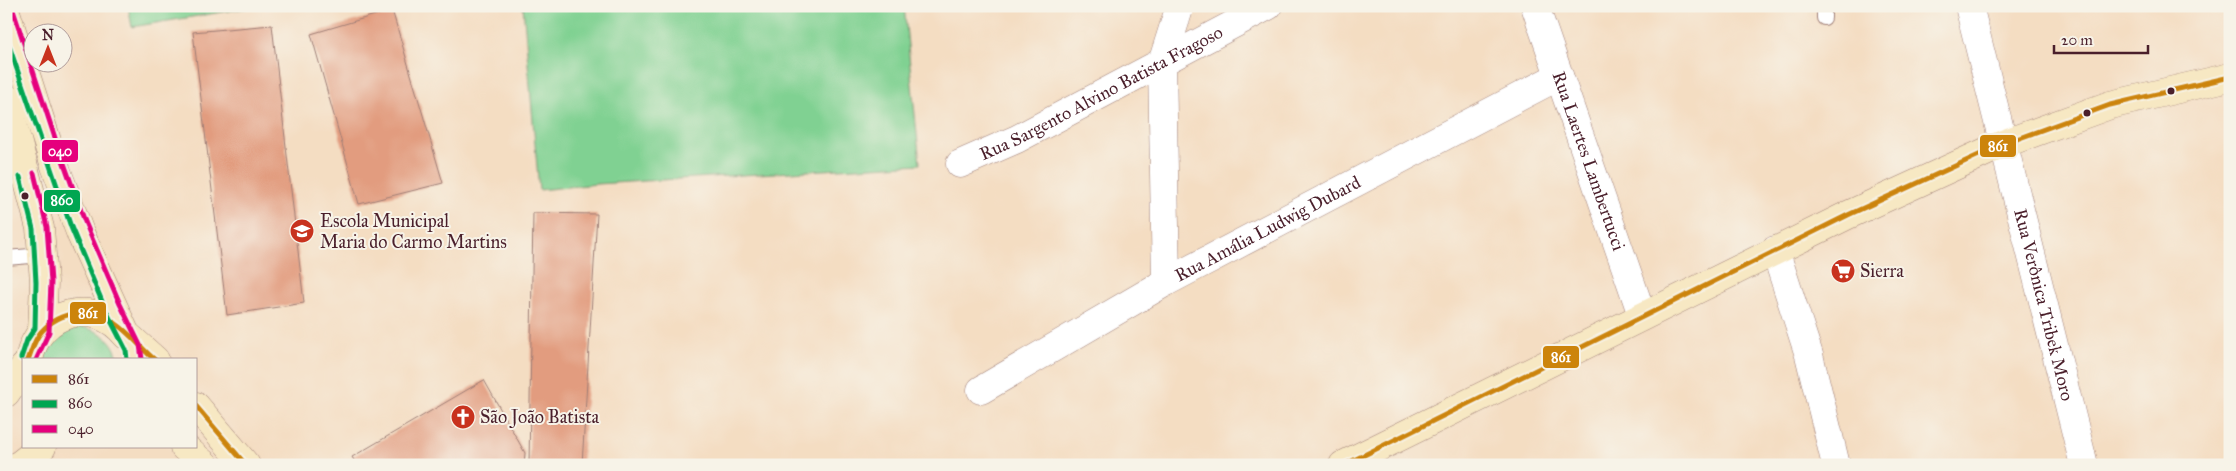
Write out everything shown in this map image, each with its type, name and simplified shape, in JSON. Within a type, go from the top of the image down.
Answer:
[{"type":"main road","points":[[6,12],[65,194],[133,348],[135,358]]},
{"type":"main road","points":[[1343,465],[1642,315],[2003,144],[2110,105],[2230,77]]},
{"type":"main road","points":[[6,98],[33,198],[43,255],[42,330]]},
{"type":"main road","points":[[29,358],[34,343],[42,330],[54,320],[68,314],[83,312],[100,315],[114,322],[153,358]]},
{"type":"main road","points":[[6,393],[22,370]]},
{"type":"main road","points":[[198,408],[246,465]]},
{"type":"main road","points":[[19,465],[41,448]]},
{"type":"main road","points":[[185,448],[206,465]]},
{"type":"street","points":[[1166,282],[1162,63],[1180,6]]},
{"type":"street","name":"Rua Sargento Alvino Batista Fragoso","points":[[960,164],[1017,139],[1268,6]]},
{"type":"street","name":"Rua Laertes Lambertucci","points":[[1535,6],[1642,315]]},
{"type":"street","name":"Rua Verônica Tribek Moro","points":[[1969,6],[2084,465]]},
{"type":"street","name":"Rua Amália Ludwig Dubard","points":[[980,390],[1166,282],[1559,76]]},
{"type":"street","points":[[1776,250],[1809,355],[1836,465]]},
{"type":"lane","points":[[6,258],[43,255]]},
{"type":"green space","points":[[128,6],[258,6],[132,27]]},
{"type":"green space","points":[[523,6],[904,6],[920,164],[597,184],[539,190]]},
{"type":"green space","points":[[82,327],[101,334],[114,347],[117,358],[45,358],[53,341],[69,330]]},
{"type":"building","points":[[392,10],[443,183],[359,204],[311,34]]},
{"type":"building","points":[[272,25],[304,303],[227,315],[193,32]]},
{"type":"building","points":[[533,213],[597,214],[582,465],[529,465]]},
{"type":"building","name":"São João Batista","points":[[484,380],[525,453],[524,465],[357,465],[352,457]]},
{"type":"transit line","name":"040","points":[[13,10],[85,222],[120,304],[140,345],[142,358]]},
{"type":"transit line","name":"860","points":[[6,37],[71,227],[106,311],[126,350],[127,358]]},
{"type":"transit line","name":"861","points":[[1344,465],[1848,215],[2003,144],[2110,105],[2230,77]]},
{"type":"transit line","name":"040","points":[[34,173],[47,227],[51,282],[49,332],[37,358]]},
{"type":"transit line","name":"860","points":[[20,177],[33,229],[36,282],[35,328],[27,340],[21,358]]},
{"type":"transit line","name":"861","points":[[29,358],[33,345],[41,332],[57,319],[76,313],[96,315],[115,323],[126,331],[153,358]]},
{"type":"transit line","name":"861","points":[[198,408],[246,465]]},
{"type":"place","name":"Escola Municipal Maria do Carmo Martins","points":[[302,231]]},
{"type":"place","name":"Sierra","points":[[1843,271]]},
{"type":"place","name":"São João Batista","points":[[463,417]]}]
